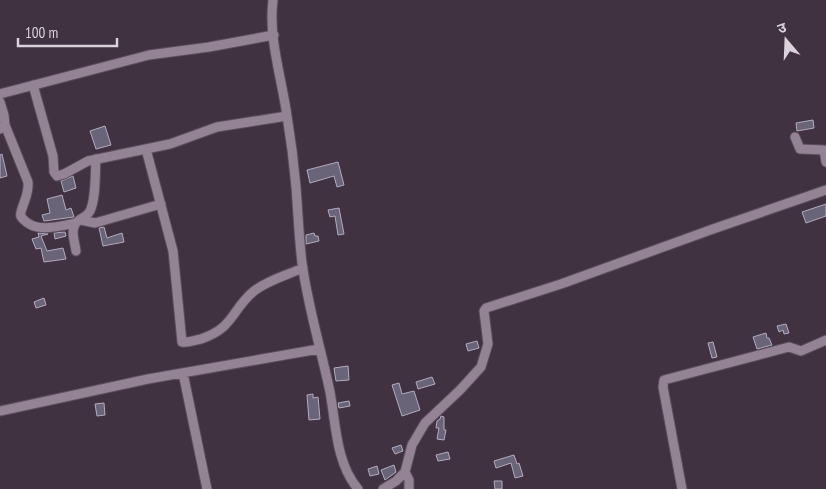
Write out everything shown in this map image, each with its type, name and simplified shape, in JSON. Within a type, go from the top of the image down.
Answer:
[{"type":"street","points":[[274,0],[272,17],[274,35],[287,116],[296,187],[303,268],[309,306],[330,393],[333,423],[340,451],[351,479],[358,489]]},
{"type":"street","points":[[0,94],[149,55],[209,48],[274,35]]},
{"type":"street","points":[[33,85],[53,156],[55,174],[59,176],[96,159],[170,144],[217,126],[287,116]]},
{"type":"street","points":[[0,102],[4,115],[3,127],[28,182],[28,190],[21,214],[22,218],[33,226],[52,227],[78,221],[87,216],[91,210],[93,200],[96,159]]},
{"type":"street","points":[[795,137],[800,149],[824,150],[826,162]]},
{"type":"street","points":[[146,149],[173,251],[182,342],[185,343],[201,338],[223,328],[253,292],[303,268]]},
{"type":"street","points":[[383,489],[405,472],[412,445],[425,423],[481,367],[488,344],[484,311],[486,308],[826,190]]},
{"type":"street","points":[[78,221],[95,223],[161,204]]},
{"type":"street","points":[[76,251],[73,231],[78,221]]},
{"type":"street","points":[[682,489],[663,387],[664,380],[789,347],[801,351],[826,340]]},
{"type":"street","points":[[0,411],[182,373],[319,349]]},
{"type":"street","points":[[182,373],[207,489]]},
{"type":"street","points":[[405,472],[409,480],[409,489]]},
{"type":"building","points":[[813,120],[814,128],[797,131],[796,123]]},
{"type":"building","points":[[105,126],[111,145],[96,149],[90,131]]},
{"type":"building","points":[[2,154],[7,176],[0,178],[0,155]]},
{"type":"building","points":[[338,162],[344,185],[337,187],[334,176],[310,183],[307,170]]},
{"type":"building","points":[[73,176],[76,188],[64,192],[61,181]]},
{"type":"building","points":[[62,195],[66,210],[71,208],[74,217],[44,221],[42,215],[50,213],[47,199]]},
{"type":"building","points":[[826,204],[826,216],[806,223],[802,212]]},
{"type":"building","points":[[339,208],[344,234],[338,235],[335,216],[330,217],[328,210]]},
{"type":"building","points":[[104,227],[107,238],[122,233],[124,242],[103,246],[99,228]]},
{"type":"building","points":[[65,232],[66,236],[55,239],[54,233]]},
{"type":"building","points":[[38,233],[48,234],[41,236],[47,251],[63,248],[66,259],[44,262],[41,248],[36,249],[32,239],[39,237]]},
{"type":"building","points":[[314,233],[315,236],[318,236],[319,241],[306,244],[306,235]]},
{"type":"building","points":[[44,298],[46,305],[36,308],[34,302]]},
{"type":"building","points":[[786,324],[789,333],[784,334],[783,330],[779,332],[777,326]]},
{"type":"building","points":[[766,333],[772,345],[757,349],[753,337]]},
{"type":"building","points":[[477,341],[479,348],[468,351],[466,344]]},
{"type":"building","points":[[713,342],[717,357],[712,358],[708,343]]},
{"type":"building","points":[[348,366],[349,380],[336,381],[334,368]]},
{"type":"building","points":[[432,377],[435,384],[418,389],[416,382]]},
{"type":"building","points":[[399,383],[402,394],[414,391],[420,410],[402,416],[392,385]]},
{"type":"building","points":[[313,394],[313,398],[318,397],[320,419],[309,420],[307,395]]},
{"type":"building","points":[[349,401],[350,406],[339,408],[338,403]]},
{"type":"building","points":[[104,403],[105,415],[97,416],[95,404]]},
{"type":"building","points":[[441,416],[444,417],[444,430],[446,430],[444,440],[437,439],[439,428],[436,428],[437,421]]},
{"type":"building","points":[[401,445],[403,451],[395,454],[392,448]]},
{"type":"building","points":[[448,452],[450,459],[438,461],[436,455]]},
{"type":"building","points":[[514,455],[523,476],[515,478],[511,463],[496,468],[494,461]]},
{"type":"building","points":[[394,465],[396,472],[385,480],[381,470]]},
{"type":"building","points":[[377,466],[379,474],[370,476],[368,469]]},
{"type":"building","points":[[494,481],[502,481],[502,489],[495,489]]}]
